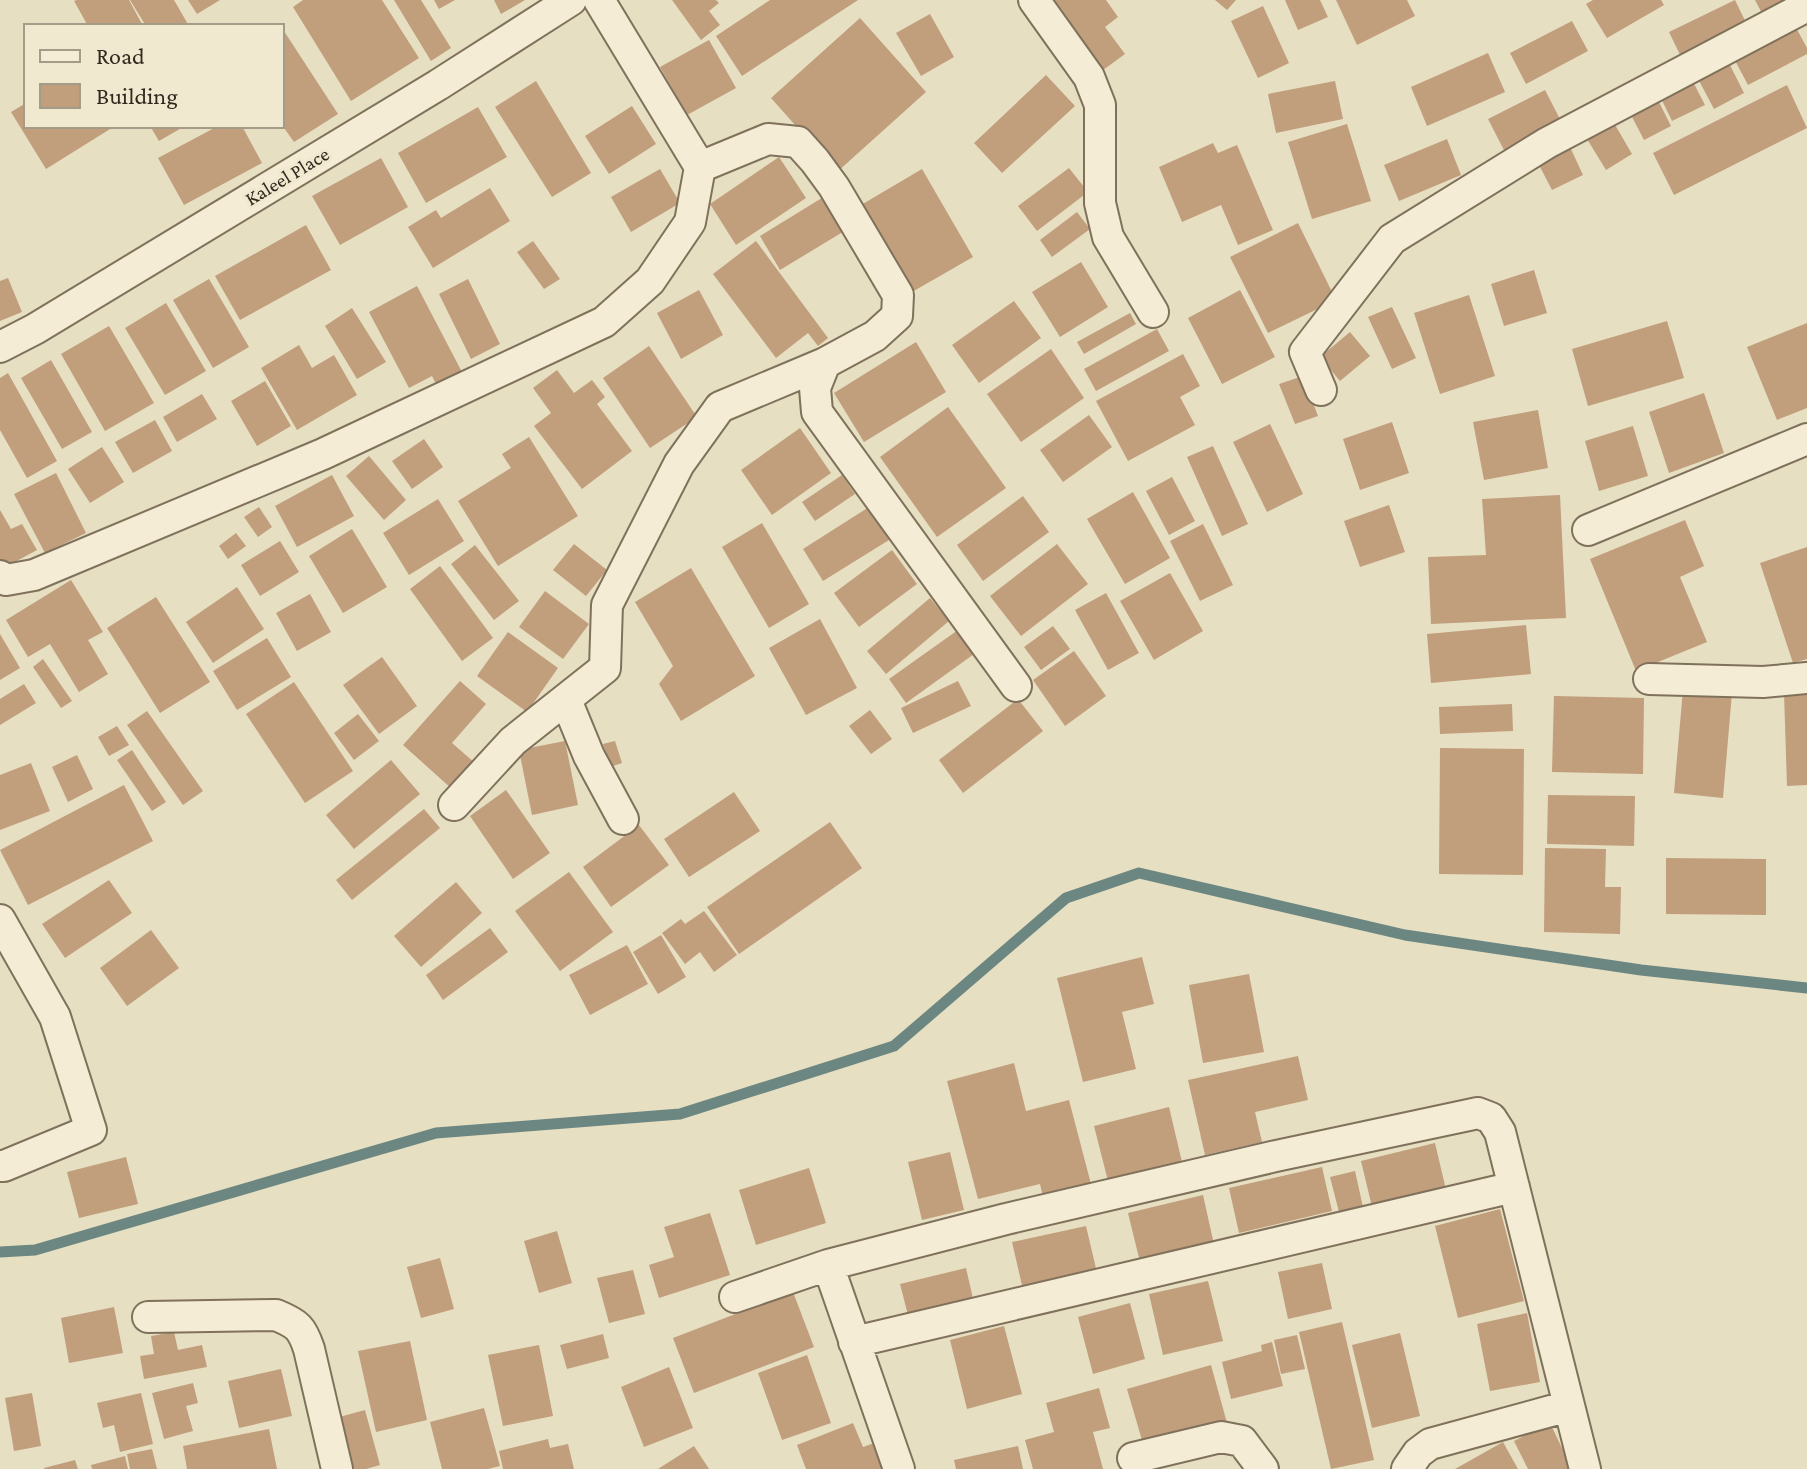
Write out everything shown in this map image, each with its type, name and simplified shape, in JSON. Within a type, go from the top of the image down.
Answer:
[{"type":"street","name":"Kaleel Place","points":[[0,347],[35,329],[398,109],[571,0]]},
{"type":"street","points":[[0,576],[6,580],[34,575],[294,466],[604,322],[650,281],[690,222],[700,167],[599,0]]},
{"type":"street","points":[[1034,0],[1089,77],[1100,105],[1100,203],[1108,237],[1153,312]]},
{"type":"street","points":[[1321,390],[1305,352],[1392,239],[1547,143],[1807,6]]},
{"type":"street","points":[[454,805],[513,741],[605,668],[607,605],[679,464],[720,407],[825,363],[875,336],[897,316],[898,295],[834,187],[798,142],[768,139],[700,167]]},
{"type":"street","points":[[825,363],[815,388],[817,412],[1016,686]]},
{"type":"street","points":[[1588,530],[1807,439]]},
{"type":"street","points":[[1649,679],[1763,682],[1807,678]]},
{"type":"street","points":[[566,700],[589,756],[623,819]]},
{"type":"street","points":[[0,920],[55,1017],[91,1130],[0,1166]]},
{"type":"street","points":[[735,1297],[828,1265],[1021,1215],[1478,1113],[1491,1118],[1500,1132],[1585,1469]]},
{"type":"street","points":[[854,1342],[1514,1187]]},
{"type":"street","points":[[828,1265],[899,1469]]},
{"type":"street","points":[[148,1317],[276,1315],[293,1322],[303,1332],[309,1349],[337,1469]]},
{"type":"street","points":[[1407,1469],[1418,1453],[1430,1444],[1569,1406]]},
{"type":"street","points":[[1133,1458],[1221,1437],[1242,1441],[1263,1469]]},
{"type":"building","points":[[129,0],[142,24],[87,24],[74,1]]},
{"type":"building","points":[[130,0],[174,0],[188,24],[145,24]]},
{"type":"building","points":[[188,0],[220,0],[197,14]]},
{"type":"building","points":[[303,0],[382,0],[419,58],[351,101],[293,7]]},
{"type":"building","points":[[394,0],[421,0],[451,48],[431,61]]},
{"type":"building","points":[[434,0],[455,0],[439,9]]},
{"type":"building","points":[[494,0],[525,0],[501,14]]},
{"type":"building","points":[[672,0],[716,0],[719,3],[709,11],[720,25],[701,40]]},
{"type":"building","points":[[770,0],[858,0],[742,76],[716,36]]},
{"type":"building","points":[[1043,0],[1106,0],[1118,17],[1105,27],[1125,54],[1099,73]]},
{"type":"building","points":[[1215,0],[1236,0],[1227,10]]},
{"type":"building","points":[[1285,0],[1320,0],[1328,17],[1298,30]]},
{"type":"building","points":[[1336,0],[1407,0],[1415,16],[1357,45]]},
{"type":"building","points":[[1593,0],[1661,0],[1664,5],[1607,38],[1586,4]]},
{"type":"building","points":[[1735,0],[1751,33],[1685,65],[1669,32]]},
{"type":"building","points":[[1755,0],[1797,0],[1764,17]]},
{"type":"building","points":[[1263,6],[1289,63],[1258,78],[1231,21]]},
{"type":"building","points":[[930,14],[954,57],[921,76],[896,33]]},
{"type":"building","points":[[860,18],[926,92],[837,172],[771,98]]},
{"type":"building","points":[[1572,21],[1588,51],[1526,84],[1510,53]]},
{"type":"building","points":[[1793,22],[1807,48],[1807,54],[1748,85],[1731,53]]},
{"type":"building","points":[[284,31],[338,114],[294,142],[284,128]]},
{"type":"building","points":[[709,40],[736,88],[687,115],[660,67]]},
{"type":"building","points":[[1488,53],[1505,92],[1427,126],[1411,87]]},
{"type":"building","points":[[1727,59],[1744,93],[1714,109],[1696,75]]},
{"type":"building","points":[[1046,75],[1075,106],[1002,173],[974,143]]},
{"type":"building","points":[[1691,78],[1705,105],[1672,121],[1659,94]]},
{"type":"building","points":[[536,81],[591,173],[552,197],[495,107]]},
{"type":"building","points":[[1335,81],[1343,119],[1276,133],[1268,94]]},
{"type":"building","points":[[1787,85],[1807,128],[1674,195],[1653,153]]},
{"type":"building","points":[[1545,90],[1564,127],[1507,156],[1488,119]]},
{"type":"building","points":[[1657,98],[1671,126],[1644,140],[1629,111]]},
{"type":"building","points":[[24,104],[24,128],[112,128],[46,169],[11,112]]},
{"type":"building","points":[[632,106],[656,144],[609,174],[585,136]]},
{"type":"building","points":[[478,107],[507,157],[426,203],[398,153]]},
{"type":"building","points":[[1614,123],[1632,154],[1606,170],[1587,139]]},
{"type":"building","points":[[1347,124],[1371,201],[1312,219],[1288,142]]},
{"type":"building","points":[[151,128],[182,128],[159,141]]},
{"type":"building","points":[[214,128],[243,128],[262,163],[184,205],[158,158]]},
{"type":"building","points":[[1447,139],[1461,175],[1399,201],[1384,165]]},
{"type":"building","points":[[1213,143],[1218,153],[1237,145],[1273,230],[1238,245],[1221,205],[1182,222],[1159,167]]},
{"type":"building","points":[[1570,147],[1583,175],[1552,190],[1538,163]]},
{"type":"building","points":[[779,157],[806,198],[736,245],[710,204]]},
{"type":"building","points":[[381,158],[408,207],[340,245],[312,196]]},
{"type":"building","points":[[1069,168],[1088,192],[1037,231],[1018,206]]},
{"type":"building","points":[[660,169],[680,203],[631,232],[611,197]]},
{"type":"building","points":[[922,169],[973,257],[912,292],[861,205]]},
{"type":"building","points":[[490,188],[510,221],[433,268],[408,227],[436,210],[441,218]]},
{"type":"building","points":[[830,193],[851,227],[780,270],[760,236]]},
{"type":"building","points":[[1077,212],[1090,229],[1052,257],[1040,240]]},
{"type":"building","points":[[1298,223],[1336,300],[1268,333],[1230,257]]},
{"type":"building","points":[[306,225],[331,270],[240,320],[215,276]]},
{"type":"building","points":[[533,241],[560,279],[544,289],[517,252]]},
{"type":"building","points":[[756,241],[828,338],[818,346],[808,333],[776,358],[713,274]]},
{"type":"building","points":[[1081,262],[1108,307],[1060,337],[1032,292]]},
{"type":"building","points":[[1534,270],[1547,313],[1504,326],[1491,284]]},
{"type":"building","points":[[8,278],[22,312],[0,321],[0,281]]},
{"type":"building","points":[[209,279],[249,347],[213,368],[173,300]]},
{"type":"building","points":[[468,279],[500,344],[471,359],[439,294]]},
{"type":"building","points":[[417,286],[463,374],[438,388],[432,376],[409,388],[369,312]]},
{"type":"building","points":[[699,290],[723,335],[681,359],[657,313]]},
{"type":"building","points":[[1240,290],[1275,357],[1222,384],[1188,318]]},
{"type":"building","points":[[1469,295],[1495,376],[1440,394],[1414,313]]},
{"type":"building","points":[[1014,301],[1041,338],[979,383],[952,345]]},
{"type":"building","points":[[166,303],[206,371],[165,395],[125,328]]},
{"type":"building","points":[[1392,307],[1416,358],[1392,369],[1368,317]]},
{"type":"building","points":[[352,308],[386,362],[357,379],[325,326]]},
{"type":"building","points":[[1130,313],[1136,324],[1084,354],[1077,342]]},
{"type":"building","points":[[1667,321],[1684,378],[1588,406],[1572,349]]},
{"type":"building","points":[[1807,323],[1807,408],[1777,420],[1747,347]]},
{"type":"building","points":[[109,326],[154,403],[105,431],[61,354]]},
{"type":"building","points":[[1157,329],[1169,351],[1096,391],[1084,369]]},
{"type":"building","points":[[1350,332],[1370,356],[1340,381],[1320,357]]},
{"type":"building","points":[[916,342],[946,392],[864,442],[834,393]]},
{"type":"building","points":[[299,345],[312,368],[334,355],[357,395],[297,430],[261,368]]},
{"type":"building","points":[[649,346],[697,417],[650,448],[603,378]]},
{"type":"building","points":[[1051,349],[1084,398],[1021,442],[987,394]]},
{"type":"building","points":[[1183,354],[1200,386],[1180,397],[1195,425],[1128,461],[1096,401]]},
{"type":"building","points":[[51,360],[92,432],[62,449],[21,378]]},
{"type":"building","points":[[557,370],[574,393],[592,380],[605,397],[597,404],[632,451],[582,489],[534,426],[551,413],[533,388]]},
{"type":"building","points":[[8,373],[57,461],[27,478],[0,430],[0,378]]},
{"type":"building","points":[[1303,376],[1318,416],[1295,424],[1279,384]]},
{"type":"building","points":[[265,381],[291,426],[257,446],[231,401]]},
{"type":"building","points":[[1704,393],[1724,453],[1669,473],[1649,412]]},
{"type":"building","points":[[202,394],[217,419],[177,442],[163,417]]},
{"type":"building","points":[[948,407],[1006,488],[937,537],[880,457]]},
{"type":"building","points":[[1538,410],[1548,468],[1484,480],[1473,422]]},
{"type":"building","points":[[1089,415],[1112,447],[1063,482],[1040,450]]},
{"type":"building","points":[[155,420],[172,451],[133,473],[115,442]]},
{"type":"building","points":[[1392,422],[1409,473],[1360,490],[1343,439]]},
{"type":"building","points":[[1270,424],[1303,494],[1267,512],[1233,442]]},
{"type":"building","points":[[1633,426],[1648,476],[1599,491],[1585,441]]},
{"type":"building","points":[[800,428],[831,473],[772,515],[741,470]]},
{"type":"building","points":[[529,437],[578,516],[498,566],[458,501],[511,468],[502,454]]},
{"type":"building","points":[[424,439],[443,467],[412,489],[392,461]]},
{"type":"building","points":[[1213,446],[1248,524],[1222,536],[1187,457]]},
{"type":"building","points":[[102,447],[124,482],[90,503],[68,469]]},
{"type":"building","points":[[369,456],[406,500],[384,520],[346,476]]},
{"type":"building","points":[[56,473],[86,533],[45,553],[14,494]]},
{"type":"building","points":[[332,475],[354,516],[297,547],[275,506]]},
{"type":"building","points":[[842,475],[855,494],[815,521],[802,502]]},
{"type":"building","points":[[1172,477],[1195,521],[1169,535],[1146,491]]},
{"type":"building","points":[[1133,492],[1170,558],[1125,584],[1087,519]]},
{"type":"building","points":[[1560,495],[1566,618],[1431,624],[1428,557],[1486,555],[1482,499]]},
{"type":"building","points":[[1023,496],[1049,532],[983,581],[957,545]]},
{"type":"building","points":[[438,499],[464,541],[409,575],[383,533]]},
{"type":"building","points":[[1389,505],[1405,552],[1360,567],[1344,521]]},
{"type":"building","points":[[259,507],[272,527],[258,537],[244,517]]},
{"type":"building","points":[[869,507],[889,540],[823,581],[803,549]]},
{"type":"building","points":[[0,510],[11,529],[22,524],[37,550],[0,570]]},
{"type":"building","points":[[1685,520],[1704,566],[1680,577],[1707,642],[1636,671],[1590,559]]},
{"type":"building","points":[[762,523],[809,604],[769,628],[722,547]]},
{"type":"building","points":[[1203,524],[1233,585],[1200,601],[1170,541]]},
{"type":"building","points":[[352,529],[387,587],[343,613],[309,556]]},
{"type":"building","points":[[236,533],[246,546],[228,559],[219,546]]},
{"type":"building","points":[[280,541],[299,572],[260,596],[241,565]]},
{"type":"building","points":[[574,544],[607,570],[586,596],[553,570]]},
{"type":"building","points":[[1057,544],[1088,584],[1021,636],[990,596]]},
{"type":"building","points":[[475,545],[519,601],[494,620],[451,564]]},
{"type":"building","points":[[1807,547],[1807,659],[1793,663],[1760,563]]},
{"type":"building","points":[[892,550],[917,584],[859,627],[834,593]]},
{"type":"building","points":[[440,566],[493,638],[462,661],[410,589]]},
{"type":"building","points":[[691,568],[755,676],[681,721],[659,684],[673,666],[635,602]]},
{"type":"building","points":[[1170,573],[1203,631],[1154,660],[1120,601]]},
{"type":"building","points":[[71,580],[103,632],[88,640],[108,674],[79,692],[50,644],[28,657],[6,620]]},
{"type":"building","points":[[237,587],[264,629],[213,663],[186,622]]},
{"type":"building","points":[[545,591],[589,624],[563,659],[519,627]]},
{"type":"building","points":[[1106,593],[1139,653],[1108,670],[1075,610]]},
{"type":"building","points":[[310,594],[331,632],[297,651],[276,613]]},
{"type":"building","points":[[156,597],[210,682],[160,713],[107,628]]},
{"type":"building","points":[[930,598],[949,621],[886,674],[867,651]]},
{"type":"building","points":[[820,619],[857,688],[806,715],[769,648]]},
{"type":"building","points":[[965,625],[981,649],[906,703],[889,679]]},
{"type":"building","points":[[1526,625],[1531,674],[1431,683],[1427,634]]},
{"type":"building","points":[[1053,626],[1070,649],[1041,670],[1024,647]]},
{"type":"building","points":[[508,632],[558,668],[527,712],[477,676]]},
{"type":"building","points":[[0,634],[20,668],[0,680]]},
{"type":"building","points":[[267,638],[291,677],[237,710],[213,671]]},
{"type":"building","points":[[1074,651],[1106,696],[1065,726],[1033,680]]},
{"type":"building","points":[[382,657],[417,706],[379,734],[343,685]]},
{"type":"building","points":[[43,659],[72,701],[61,708],[33,667]]},
{"type":"building","points":[[460,681],[486,704],[452,743],[475,763],[452,789],[403,745]]},
{"type":"building","points":[[958,681],[971,706],[913,733],[901,708]]},
{"type":"building","points":[[294,682],[353,771],[305,803],[246,714]]},
{"type":"building","points":[[24,684],[36,703],[0,725],[0,699]]},
{"type":"building","points":[[1683,689],[1732,693],[1723,798],[1674,793]]},
{"type":"building","points":[[1807,692],[1807,785],[1787,786],[1784,693]]},
{"type":"building","points":[[1554,696],[1644,698],[1643,774],[1552,772]]},
{"type":"building","points":[[1018,699],[1043,731],[963,793],[939,760]]},
{"type":"building","points":[[1512,704],[1513,731],[1440,734],[1439,707]]},
{"type":"building","points":[[870,710],[892,739],[871,754],[849,726]]},
{"type":"building","points":[[147,711],[203,791],[183,805],[127,725]]},
{"type":"building","points":[[358,714],[379,741],[354,760],[334,733]]},
{"type":"building","points":[[117,726],[129,745],[109,756],[98,737]]},
{"type":"building","points":[[565,741],[578,805],[532,815],[519,750]]},
{"type":"building","points":[[615,741],[622,763],[610,767],[603,744]]},
{"type":"building","points":[[1440,748],[1524,749],[1523,875],[1439,874]]},
{"type":"building","points":[[132,750],[166,802],[152,811],[117,760]]},
{"type":"building","points":[[77,755],[93,789],[68,802],[52,767]]},
{"type":"building","points":[[391,760],[420,794],[354,849],[326,815]]},
{"type":"building","points":[[31,763],[50,811],[0,830],[0,775]]},
{"type":"building","points":[[124,785],[153,841],[28,905],[0,850]]},
{"type":"building","points":[[506,790],[550,853],[513,879],[470,816]]},
{"type":"building","points":[[734,792],[760,831],[689,877],[664,839]]},
{"type":"building","points":[[1548,795],[1635,796],[1634,846],[1547,844]]},
{"type":"building","points":[[424,809],[440,828],[352,900],[336,880]]},
{"type":"building","points":[[830,822],[862,868],[739,954],[707,907]]},
{"type":"building","points":[[639,825],[669,865],[611,907],[583,867]]},
{"type":"building","points":[[1545,848],[1606,849],[1605,887],[1621,887],[1620,934],[1544,932]]},
{"type":"building","points":[[1666,858],[1766,859],[1766,915],[1666,914]]},
{"type":"building","points":[[569,872],[613,932],[560,971],[515,911]]},
{"type":"building","points":[[109,880],[132,913],[65,958],[42,924]]},
{"type":"building","points":[[456,882],[482,913],[421,967],[394,936]]},
{"type":"building","points":[[704,911],[737,955],[714,972],[700,952],[685,964],[662,933],[681,919],[685,924]]},
{"type":"building","points":[[490,928],[508,952],[443,1000],[426,975]]},
{"type":"building","points":[[151,930],[179,968],[127,1006],[100,968]]},
{"type":"building","points":[[661,935],[686,977],[658,994],[633,952]]},
{"type":"building","points":[[627,945],[648,984],[590,1015],[569,975]]},
{"type":"building","points":[[1142,957],[1154,1004],[1122,1012],[1136,1069],[1083,1082],[1057,978]]},
{"type":"building","points":[[1249,974],[1264,1052],[1203,1063],[1189,985]]},
{"type":"building","points":[[1298,1056],[1308,1100],[1255,1112],[1262,1142],[1205,1155],[1188,1080]]},
{"type":"building","points":[[1014,1063],[1026,1111],[1069,1100],[1091,1184],[1043,1197],[1040,1184],[978,1199],[947,1081]]},
{"type":"building","points":[[1169,1107],[1182,1162],[1108,1181],[1094,1126]]},
{"type":"building","points":[[1435,1143],[1447,1194],[1373,1211],[1361,1161]]},
{"type":"building","points":[[950,1152],[964,1210],[922,1220],[908,1162]]},
{"type":"building","points":[[126,1157],[138,1204],[79,1218],[67,1172]]},
{"type":"building","points":[[1322,1167],[1332,1211],[1239,1233],[1229,1188]]},
{"type":"building","points":[[809,1168],[826,1223],[756,1245],[739,1190]]},
{"type":"building","points":[[1355,1171],[1363,1207],[1339,1212],[1330,1177]]},
{"type":"building","points":[[1203,1195],[1215,1249],[1141,1266],[1128,1213]]},
{"type":"building","points":[[1500,1209],[1524,1301],[1458,1318],[1435,1226]]},
{"type":"building","points":[[710,1213],[730,1275],[659,1298],[649,1265],[674,1257],[664,1227]]},
{"type":"building","points":[[1086,1226],[1098,1277],[1024,1294],[1012,1242]]},
{"type":"building","points":[[557,1231],[572,1283],[539,1293],[524,1241]]},
{"type":"building","points":[[440,1258],[454,1309],[421,1318],[407,1267]]},
{"type":"building","points":[[1322,1263],[1332,1309],[1288,1319],[1278,1272]]},
{"type":"building","points":[[966,1268],[974,1303],[909,1319],[900,1284]]},
{"type":"building","points":[[633,1270],[645,1314],[609,1323],[597,1278]]},
{"type":"building","points":[[1208,1281],[1223,1341],[1163,1355],[1149,1294]]},
{"type":"building","points":[[793,1292],[814,1347],[694,1393],[673,1338]]},
{"type":"building","points":[[1130,1303],[1145,1359],[1093,1374],[1078,1317]]},
{"type":"building","points":[[114,1307],[123,1353],[69,1363],[61,1318]]},
{"type":"building","points":[[1527,1313],[1540,1382],[1490,1391],[1477,1324]]},
{"type":"building","points":[[1342,1322],[1374,1460],[1331,1469],[1299,1332]]},
{"type":"building","points":[[1004,1326],[1022,1394],[967,1409],[950,1340]]},
{"type":"building","points":[[174,1332],[178,1350],[202,1345],[207,1367],[144,1379],[140,1356],[154,1354],[151,1336]]},
{"type":"building","points":[[1400,1333],[1420,1416],[1372,1428],[1352,1345]]},
{"type":"building","points":[[603,1334],[609,1358],[567,1369],[560,1345]]},
{"type":"building","points":[[1297,1335],[1305,1369],[1281,1374],[1274,1340]]},
{"type":"building","points":[[410,1341],[427,1420],[376,1432],[358,1351]]},
{"type":"building","points":[[1272,1342],[1283,1386],[1231,1399],[1222,1362],[1262,1351],[1261,1345]]},
{"type":"building","points":[[539,1345],[553,1416],[503,1426],[488,1355]]},
{"type":"building","points":[[807,1355],[831,1423],[782,1440],[758,1373]]},
{"type":"building","points":[[1211,1365],[1227,1423],[1144,1447],[1127,1389]]},
{"type":"building","points":[[669,1367],[693,1428],[644,1447],[621,1387]]},
{"type":"building","points":[[281,1369],[292,1416],[239,1428],[228,1381]]},
{"type":"building","points":[[193,1383],[198,1403],[186,1406],[193,1431],[164,1439],[152,1393]]},
{"type":"building","points":[[1099,1388],[1110,1428],[1093,1432],[1103,1469],[1033,1469],[1025,1440],[1054,1432],[1046,1403]]},
{"type":"building","points":[[32,1393],[41,1446],[14,1451],[5,1398]]},
{"type":"building","points":[[141,1393],[153,1444],[120,1452],[114,1425],[103,1428],[97,1403]]},
{"type":"building","points":[[484,1408],[500,1466],[442,1469],[430,1422]]},
{"type":"building","points":[[365,1410],[380,1465],[345,1469],[332,1419]]},
{"type":"building","points":[[853,1423],[863,1447],[877,1442],[887,1469],[806,1469],[797,1445]]},
{"type":"building","points":[[1550,1423],[1572,1469],[1528,1469],[1514,1441]]},
{"type":"building","points":[[269,1429],[277,1469],[187,1469],[183,1446]]},
{"type":"building","points":[[548,1439],[550,1448],[568,1444],[574,1469],[503,1469],[499,1451]]},
{"type":"building","points":[[1503,1442],[1518,1469],[1455,1469]]},
{"type":"building","points":[[694,1446],[709,1469],[658,1469]]},
{"type":"building","points":[[1018,1446],[1023,1469],[956,1469],[954,1460]]},
{"type":"building","points":[[152,1449],[157,1469],[130,1469],[127,1454]]},
{"type":"building","points":[[125,1456],[128,1469],[92,1469],[91,1465]]},
{"type":"building","points":[[75,1460],[78,1469],[44,1469],[44,1468]]},
{"type":"waterway","points":[[0,1252],[35,1250],[436,1133],[680,1114],[894,1046],[1066,898],[1139,873],[1405,935],[1641,970],[1807,988]]}]
